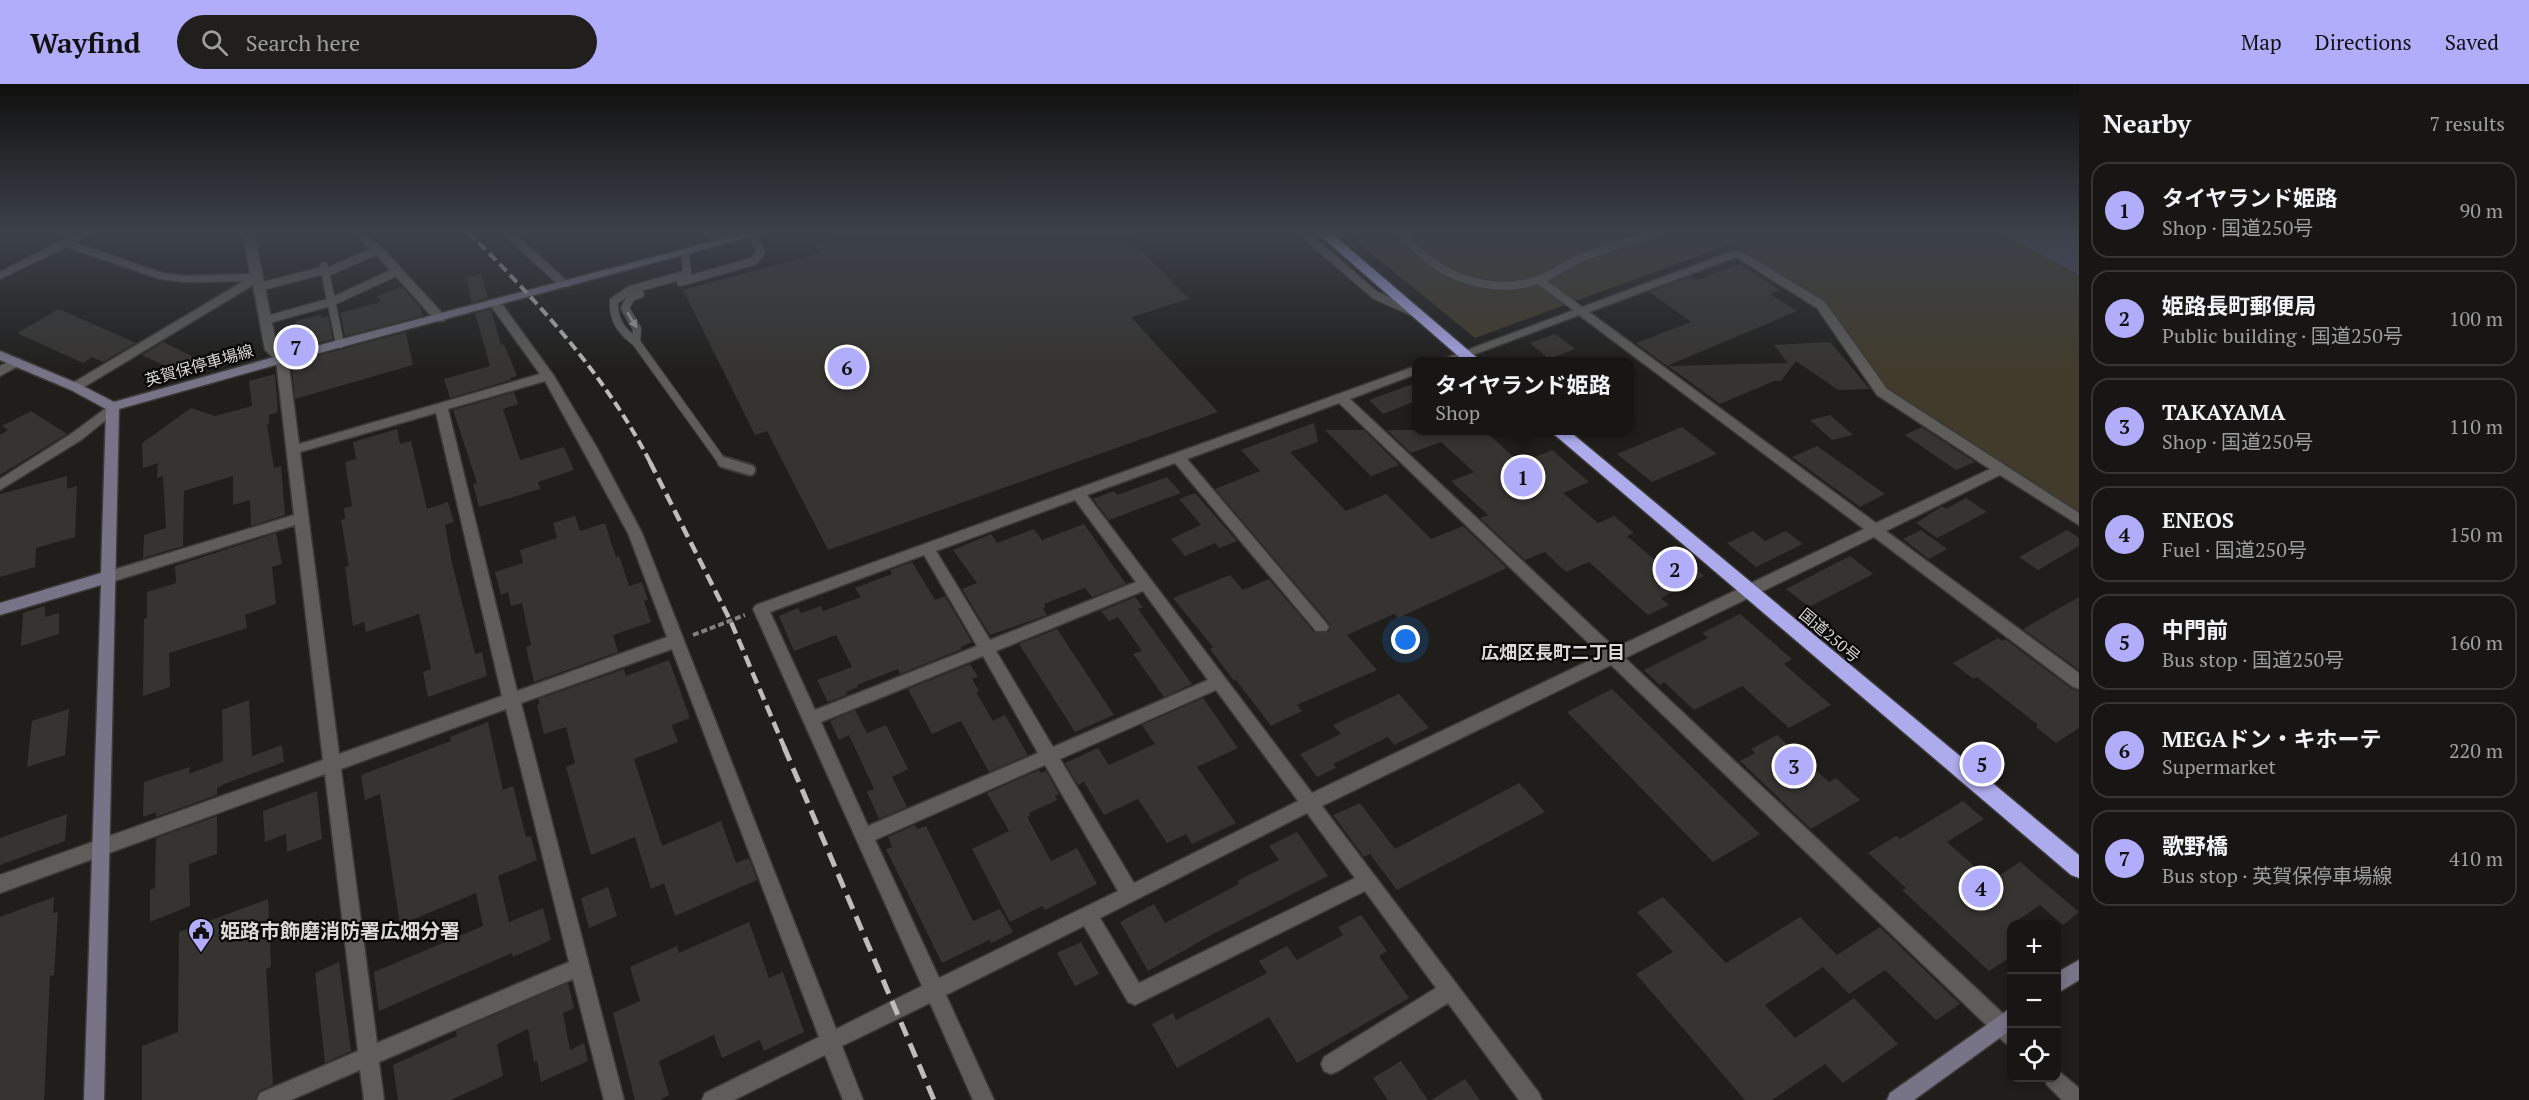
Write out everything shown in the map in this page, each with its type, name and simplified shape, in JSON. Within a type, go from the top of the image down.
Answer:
[{"type":"highway","points":[[1378,279],[1470,357]]},
{"type":"highway","name":"国道250号","points":[[1563,435],[2079,868]]},
{"type":"street","points":[[194,279],[259,282]]},
{"type":"street","points":[[406,279],[440,318]]},
{"type":"street","points":[[560,279],[566,285]]},
{"type":"street","name":"英賀保停車場線","points":[[113,407],[282,359],[587,279]]},
{"type":"street","points":[[1470,357],[1581,311],[1666,279]]},
{"type":"street","points":[[1780,279],[1821,305],[1882,392],[2079,520]]},
{"type":"street","points":[[259,282],[271,350],[282,359],[374,1100]]},
{"type":"street","points":[[75,387],[259,282]]},
{"type":"street","points":[[495,303],[548,376],[590,448],[634,533],[853,1100]]},
{"type":"street","points":[[1581,311],[2079,682]]},
{"type":"street","points":[[0,355],[75,387],[113,407]]},
{"type":"street","points":[[0,372],[16,362]]},
{"type":"street","points":[[984,1100],[761,609],[1412,372]]},
{"type":"street","points":[[292,450],[548,376]]},
{"type":"street","points":[[1342,398],[1612,657],[2007,1025]]},
{"type":"street","points":[[0,484],[76,437],[113,407]]},
{"type":"street","points":[[94,1100],[113,407]]},
{"type":"street","points":[[441,407],[511,698],[614,1100]]},
{"type":"street","points":[[1178,458],[1321,627]]},
{"type":"street","points":[[712,1100],[1310,803],[2001,469]]},
{"type":"street","points":[[1078,494],[1532,1100]]},
{"type":"street","points":[[0,609],[301,518]]},
{"type":"street","points":[[928,549],[1130,894]]},
{"type":"street","points":[[811,719],[1146,584]]},
{"type":"street","points":[[0,884],[511,698],[675,641]]},
{"type":"street","points":[[864,836],[1219,682]]},
{"type":"street","points":[[1088,915],[1135,995],[1367,881]]},
{"type":"street","points":[[267,1100],[581,966]]},
{"type":"street","points":[[2061,982],[2079,969]]},
{"type":"street","points":[[1331,1064],[1450,991]]},
{"type":"street","points":[[1897,1100],[2007,1027]]},
{"type":"street","points":[[2059,1082],[2078,1100]]},
{"type":"lane","points":[[259,282],[273,279]]},
{"type":"lane","points":[[327,279],[340,344]]},
{"type":"lane","points":[[266,320],[331,302],[380,279]]},
{"type":"lane","points":[[668,279],[630,290],[614,301],[613,311],[622,332],[636,342],[723,463],[750,470]]},
{"type":"lane","points":[[636,342],[637,329],[624,308],[632,297],[692,279]]},
{"type":"lane","points":[[1357,279],[1375,295],[1419,314]]},
{"type":"lane","points":[[1470,279],[1511,286],[1539,280],[1581,311]]},
{"type":"path","points":[[675,641],[761,609]]},
{"type":"shaded area","points":[[1403,279],[1635,279],[1475,338]]},
{"type":"shaded area","points":[[1787,279],[2079,279],[2079,512],[1886,387],[1827,305]]},
{"type":"building","points":[[466,279],[483,279],[488,298],[472,303]]},
{"type":"building","points":[[722,279],[1170,279],[1189,299],[1131,317],[1218,412],[828,550],[767,431],[755,435],[683,290]]},
{"type":"building","points":[[1683,279],[1764,279],[1780,290],[1770,294],[1797,311],[1667,366],[1636,343],[1691,322],[1649,292]]},
{"type":"building","points":[[402,287],[421,308],[423,316],[345,336],[340,313],[381,302],[377,296]]},
{"type":"building","points":[[59,309],[136,343],[103,362],[92,357],[83,363],[17,333]]},
{"type":"building","points":[[491,309],[501,345],[504,344],[517,376],[510,378],[511,380],[450,398],[444,379],[490,366],[475,313]]},
{"type":"building","points":[[321,315],[322,318],[328,316],[333,339],[300,348],[296,321]]},
{"type":"building","points":[[426,327],[406,333],[413,365],[295,399],[292,369],[302,366],[301,360]]},
{"type":"building","points":[[1555,334],[1575,349],[1554,357],[1547,357],[1530,343]]},
{"type":"building","points":[[163,342],[210,365],[180,373],[142,355]]},
{"type":"building","points":[[1830,342],[1870,389],[1838,390],[1796,361],[1781,381],[1774,381],[1720,404],[1668,366],[1788,363],[1774,345]]},
{"type":"building","points":[[275,374],[278,412],[269,415],[267,425],[274,468],[281,466],[285,515],[251,526],[250,500],[233,505],[233,476],[184,491],[183,546],[143,558],[144,535],[166,528],[163,476],[157,478],[158,463],[143,468],[142,443],[191,408],[215,416],[252,406],[249,381]]},
{"type":"building","points":[[1412,384],[1412,403],[1383,414],[1369,400]]},
{"type":"building","points":[[514,392],[518,404],[503,409],[520,460],[564,447],[574,470],[538,482],[540,489],[479,507],[473,484],[477,483],[453,410]]},
{"type":"building","points":[[31,411],[67,434],[0,475],[0,435],[8,430],[2,426]]},
{"type":"building","points":[[1830,415],[1853,435],[1832,440],[1810,420]]},
{"type":"building","points":[[1314,423],[1318,442],[1290,452],[1346,511],[1386,494],[1431,539],[1463,526],[1507,568],[1398,618],[1394,614],[1347,635],[1377,670],[1297,705],[1302,711],[1271,726],[1236,680],[1234,681],[1210,649],[1213,647],[1173,598],[1230,575],[1243,590],[1269,579],[1314,632],[1328,632],[1331,627],[1328,622],[1215,489],[1260,471],[1241,450]]},
{"type":"building","points":[[1682,427],[1717,454],[1652,482],[1617,454]]},
{"type":"building","points":[[1922,427],[1975,462],[1956,470],[1905,435]]},
{"type":"building","points":[[397,429],[400,444],[411,441],[427,509],[448,502],[454,522],[445,525],[452,563],[475,654],[482,652],[487,676],[428,697],[423,672],[431,669],[419,614],[366,632],[364,622],[353,626],[345,567],[349,566],[341,520],[345,519],[344,508],[352,506],[345,462],[356,459],[353,442]]},
{"type":"building","points":[[1325,430],[1364,430],[1399,465],[1371,476]]},
{"type":"building","points":[[1387,430],[1412,430],[1412,435],[1489,435],[1520,463],[1552,450],[1589,482],[1563,493],[1598,523],[1614,516],[1634,533],[1627,536],[1657,562],[1676,553],[1704,576],[1661,598],[1669,605],[1648,615],[1589,562],[1566,572],[1545,552],[1525,560],[1480,518],[1488,515],[1451,481],[1474,472],[1441,442],[1411,453]]},
{"type":"building","points":[[1817,446],[1885,494],[1860,507],[1792,457]]},
{"type":"building","points":[[67,476],[67,489],[77,486],[75,537],[36,548],[35,567],[0,577],[0,494]]},
{"type":"building","points":[[1167,477],[1181,493],[1109,520],[1093,499],[1114,491],[1117,495]]},
{"type":"building","points":[[1195,493],[1237,541],[1219,548],[1215,543],[1185,556],[1171,539],[1201,525],[1179,499]]},
{"type":"building","points":[[1966,498],[1987,512],[1937,538],[1916,523],[1942,506],[1946,509]]},
{"type":"building","points":[[575,516],[580,531],[605,523],[616,557],[619,556],[629,586],[642,582],[648,600],[644,601],[651,622],[613,635],[618,652],[534,682],[526,647],[531,645],[522,603],[511,606],[508,592],[501,595],[495,572],[523,563],[520,550],[557,538],[553,523]]},
{"type":"building","points":[[1084,524],[1126,584],[1092,597],[1085,588],[1044,604],[1046,607],[1043,608],[1047,615],[990,635],[962,589],[977,583],[953,550],[991,534],[997,543],[1034,529],[1042,540]]},
{"type":"building","points":[[1921,530],[1947,549],[1929,559],[1903,539]]},
{"type":"building","points":[[2067,530],[2079,538],[2079,546],[2038,570],[2019,557]]},
{"type":"building","points":[[1753,531],[1765,541],[1786,531],[1803,544],[1756,567],[1727,543]]},
{"type":"building","points":[[276,533],[282,564],[272,567],[276,604],[245,615],[247,628],[169,653],[170,687],[143,696],[144,619],[147,618],[147,592],[176,583],[175,566]]},
{"type":"building","points":[[1850,556],[1873,574],[1809,607],[1786,589]]},
{"type":"building","points":[[912,562],[935,600],[945,596],[972,642],[961,647],[962,649],[900,674],[898,669],[857,685],[858,687],[846,692],[847,695],[828,702],[817,680],[852,667],[836,635],[794,651],[779,616],[798,608],[801,613],[821,606],[823,611],[861,597],[855,588],[892,574],[890,570]]},
{"type":"building","points":[[1135,597],[1143,607],[1138,609],[1192,684],[1164,697],[1133,654],[1142,651],[1118,617],[1109,621],[1101,611]]},
{"type":"building","points":[[2079,597],[2079,670],[2023,629]]},
{"type":"building","points":[[45,606],[45,617],[59,613],[59,634],[21,646],[23,613]]},
{"type":"building","points":[[1740,614],[1792,659],[1784,664],[1831,705],[1789,728],[1742,686],[1694,710],[1664,682],[1660,685],[1644,670],[1708,638],[1702,633]]},
{"type":"building","points":[[1057,629],[1114,715],[1075,732],[1019,644]]},
{"type":"building","points":[[1998,638],[2002,641],[2005,639],[2072,689],[2079,691],[2079,728],[2056,743],[2036,727],[2038,725],[1977,677],[1973,679],[1953,663]]},
{"type":"building","points":[[669,660],[690,718],[672,725],[678,742],[634,759],[662,846],[721,821],[736,863],[749,858],[757,880],[675,916],[664,883],[651,889],[635,837],[591,855],[566,767],[575,763],[566,727],[544,734],[537,705],[540,704],[538,699],[624,669],[626,676]]},
{"type":"building","points":[[970,664],[978,677],[972,679],[979,691],[976,692],[993,721],[1005,715],[1028,755],[989,772],[961,721],[932,734],[908,689]]},
{"type":"building","points":[[1612,689],[1760,834],[1713,862],[1567,712]]},
{"type":"building","points":[[1399,694],[1429,728],[1394,745],[1388,737],[1333,764],[1336,768],[1317,777],[1300,754],[1341,734],[1333,725]]},
{"type":"building","points":[[1203,698],[1238,748],[1197,767],[1236,823],[1192,844],[1186,834],[1167,843],[1138,799],[1104,815],[1084,782],[1078,785],[1065,763],[1098,748],[1109,765],[1155,744],[1142,725]]},
{"type":"building","points":[[249,700],[252,756],[282,745],[284,762],[224,784],[217,788],[217,795],[156,817],[156,812],[143,817],[144,782],[190,767],[189,774],[223,761],[222,710]]},
{"type":"building","points":[[69,709],[65,755],[27,767],[32,721]]},
{"type":"building","points":[[855,710],[867,733],[886,725],[908,769],[892,777],[907,807],[879,819],[867,792],[874,789],[849,735],[839,740],[830,721]]},
{"type":"building","points":[[488,722],[503,790],[513,786],[526,837],[531,836],[537,860],[498,876],[509,922],[543,908],[551,940],[513,957],[512,953],[379,1011],[374,972],[483,926],[476,893],[400,925],[380,794],[365,800],[361,775],[451,741],[450,737]]},
{"type":"building","points":[[1777,735],[1829,782],[1836,778],[1860,800],[1811,829],[1740,761],[1755,753],[1751,749]]},
{"type":"building","points":[[1039,770],[1041,773],[1046,771],[1059,794],[1055,796],[1057,800],[1029,813],[1031,815],[1027,817],[1051,861],[1077,848],[1097,884],[1045,910],[1042,906],[1010,922],[972,849],[1009,831],[987,793]]},
{"type":"building","points":[[1519,783],[1545,812],[1397,890],[1370,854],[1364,857],[1333,815],[1360,803],[1395,849]]},
{"type":"building","points":[[317,791],[322,839],[287,852],[286,834],[265,842],[263,811]]},
{"type":"building","points":[[1963,801],[1984,819],[1947,842],[1991,881],[2020,862],[2079,912],[2063,925],[2061,920],[2057,920],[2040,905],[2018,920],[2007,920],[2007,959],[1989,971],[1902,890],[1906,888],[1868,853],[1896,836],[1900,839]]},
{"type":"building","points":[[67,814],[65,841],[0,865],[0,838]]},
{"type":"building","points":[[217,816],[217,854],[189,864],[190,906],[150,922],[150,890],[155,888],[156,838]]},
{"type":"building","points":[[915,825],[917,829],[926,826],[973,921],[1000,909],[1013,932],[991,943],[989,940],[942,963],[886,849],[892,847],[888,837]]},
{"type":"building","points":[[1297,832],[1328,876],[1213,934],[1148,971],[1120,922],[1154,904],[1165,923],[1239,884],[1237,881],[1279,860],[1269,846]]},
{"type":"building","points":[[608,887],[617,916],[589,928],[581,898]]},
{"type":"building","points":[[54,897],[53,913],[58,912],[54,975],[50,976],[44,1100],[0,1100],[0,917]]},
{"type":"building","points":[[1663,897],[1726,963],[1800,917],[1837,955],[1880,927],[1960,1004],[1936,1020],[1885,970],[1849,994],[1823,967],[1765,1005],[1795,1038],[1854,998],[1898,1044],[1843,1083],[1825,1064],[1772,1100],[1745,1100],[1636,974],[1673,952],[1637,912]]},
{"type":"building","points":[[268,899],[271,967],[266,969],[273,1085],[259,1091],[255,1100],[142,1100],[142,1046],[178,1032],[179,932]]},
{"type":"building","points":[[1361,915],[1387,951],[1379,956],[1409,998],[1297,1063],[1269,1017],[1177,1068],[1152,1024],[1173,1013],[1176,1020],[1267,973],[1259,961],[1287,946],[1297,960],[1343,935],[1338,927]]},
{"type":"building","points":[[749,922],[769,978],[783,972],[804,1032],[764,1051],[760,1040],[722,1058],[714,1035],[659,1061],[669,1095],[660,1100],[635,1100],[613,1013],[640,1001],[630,967],[677,946],[679,953]]},
{"type":"building","points":[[1081,942],[1099,974],[1075,986],[1057,953]]},
{"type":"building","points":[[339,962],[351,1051],[325,1063],[315,973]]},
{"type":"building","points":[[568,983],[574,1008],[563,1013],[570,1050],[584,1043],[588,1061],[541,1082],[537,1061],[534,1062],[528,1029],[497,1044],[503,1076],[451,1100],[398,1100],[393,1065],[457,1036],[456,1031]]},
{"type":"building","points":[[1401,1061],[1428,1100],[1388,1100],[1373,1078]]},
{"type":"building","points":[[1465,1079],[1480,1100],[1431,1100]]},
{"type":"railway","points":[[514,279],[592,370],[633,431],[651,464]]},
{"type":"railway","points":[[650,462],[731,622],[785,749]]},
{"type":"railway","points":[[784,747],[934,1100]]},
{"type":"place","name":"歌野橋","points":[[296,347]]},
{"type":"place","name":"MEGAドン・キホーテ","points":[[847,367]]},
{"type":"place","name":"タイヤランド姫路","points":[[1523,477]]},
{"type":"place","name":"姫路長町郵便局","points":[[1675,569]]},
{"type":"place","name":"中門前","points":[[1982,764]]},
{"type":"place","name":"TAKAYAMA","points":[[1794,766]]},
{"type":"place","name":"ENEOS","points":[[1981,888]]},
{"type":"place","name":"姫路市飾磨消防署広畑分署","points":[[201,954]]},
{"type":"district","name":"広畑区長町二丁目","points":[[1553,653]]}]
